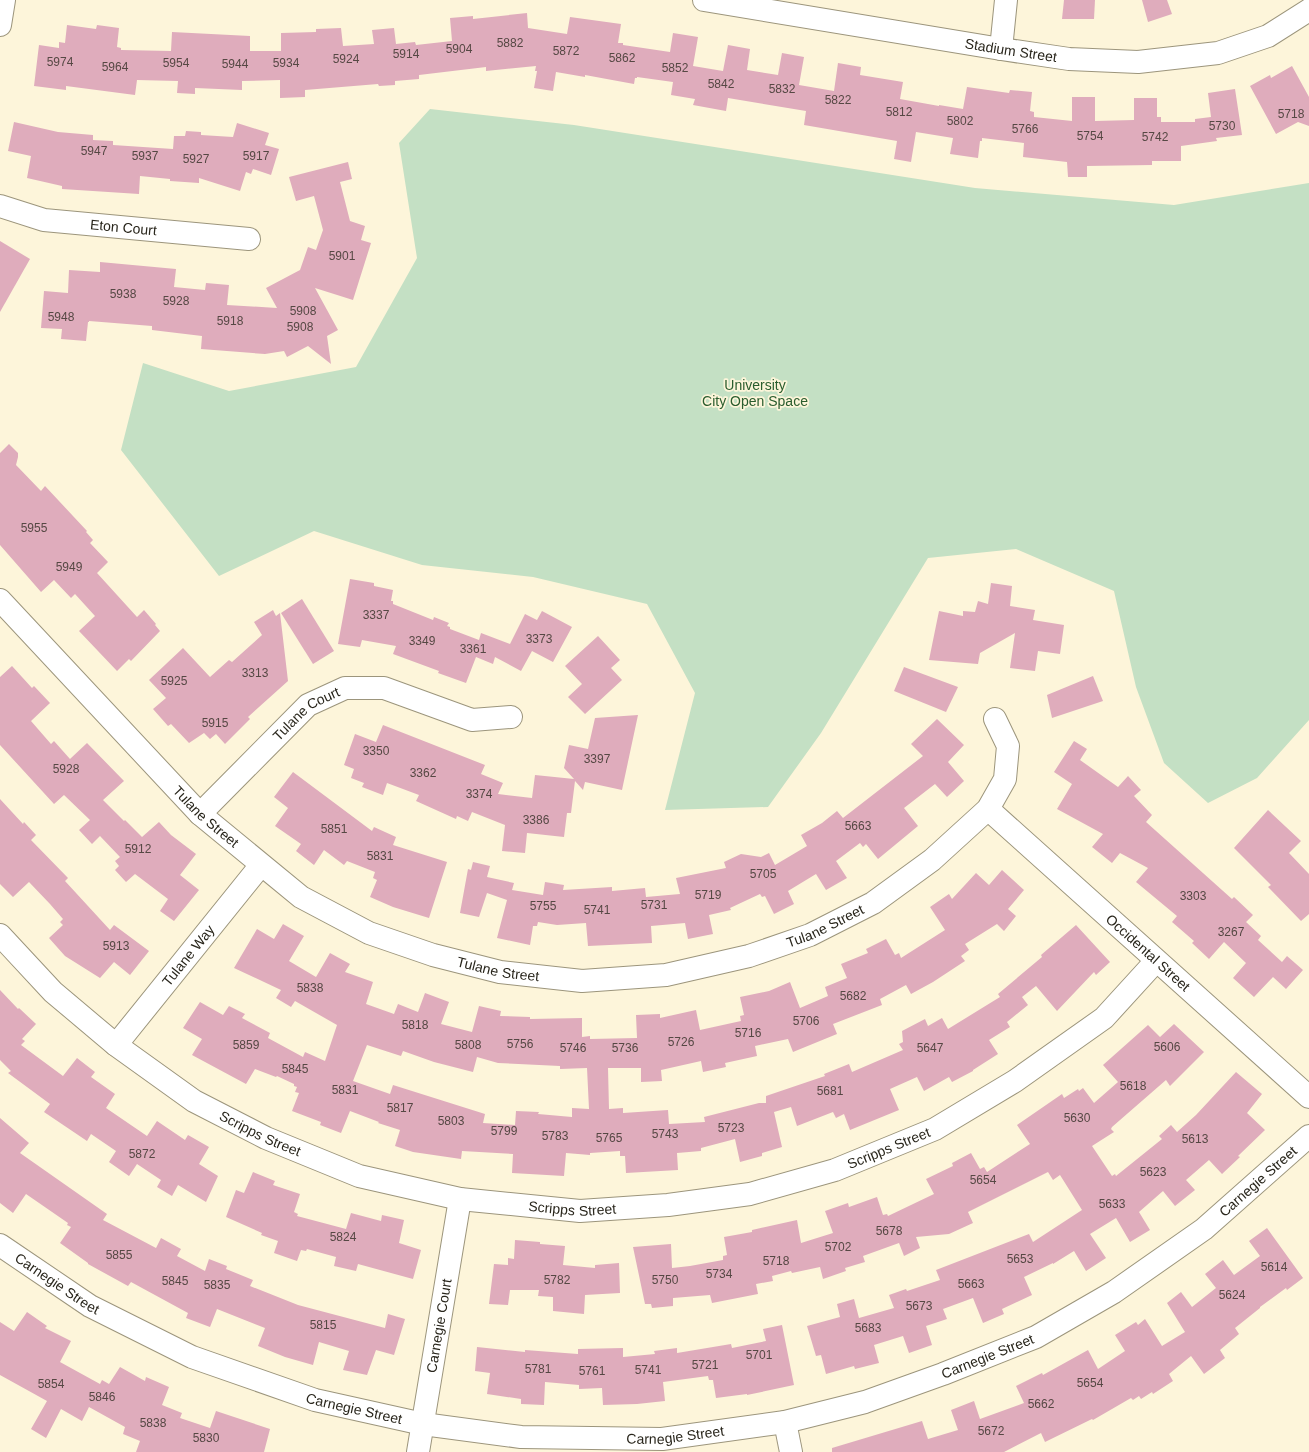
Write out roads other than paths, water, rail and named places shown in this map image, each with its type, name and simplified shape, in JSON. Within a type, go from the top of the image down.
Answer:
[{"type":"street","points":[[0,25],[4,0]]},
{"type":"street","name":"Stadium Street","points":[[704,0],[1069,59],[1138,62],[1218,53],[1268,36],[1309,10]]},
{"type":"street","points":[[1001,49],[1006,0]]},
{"type":"street","name":"Eton Court","points":[[0,206],[44,220],[249,238]]},
{"type":"street","name":"Tulane Street","points":[[0,600],[200,814],[261,866],[301,897],[362,929],[433,955],[500,972],[582,981],[666,975],[749,956],[804,937],[873,903],[932,860],[988,809],[1005,779],[1008,746],[994,719]]},
{"type":"street","name":"Tulane Court","points":[[200,814],[308,705],[345,688],[384,688],[472,720],[511,717]]},
{"type":"street","name":"Occidental Street","points":[[988,809],[1309,1097]]},
{"type":"street","name":"Tulane Way","points":[[116,1045],[261,866]]},
{"type":"street","name":"Scripps Street","points":[[0,935],[53,992],[116,1045],[194,1101],[266,1138],[359,1176],[460,1199],[580,1211],[668,1205],[750,1194],[835,1170],[935,1130],[1015,1082],[1104,1018],[1156,961]]},
{"type":"street","name":"Carnegie Street","points":[[0,1245],[90,1306],[192,1357],[315,1400],[423,1424],[520,1437],[662,1440],[785,1422],[865,1402],[943,1374],[1036,1336],[1114,1292],[1204,1229],[1309,1136]]},
{"type":"street","name":"Carnegie Court","points":[[418,1452],[460,1199]]},
{"type":"street","points":[[785,1422],[791,1452]]},
{"type":"park label","name":"University City Open Space","points":[[755,394]]}]
